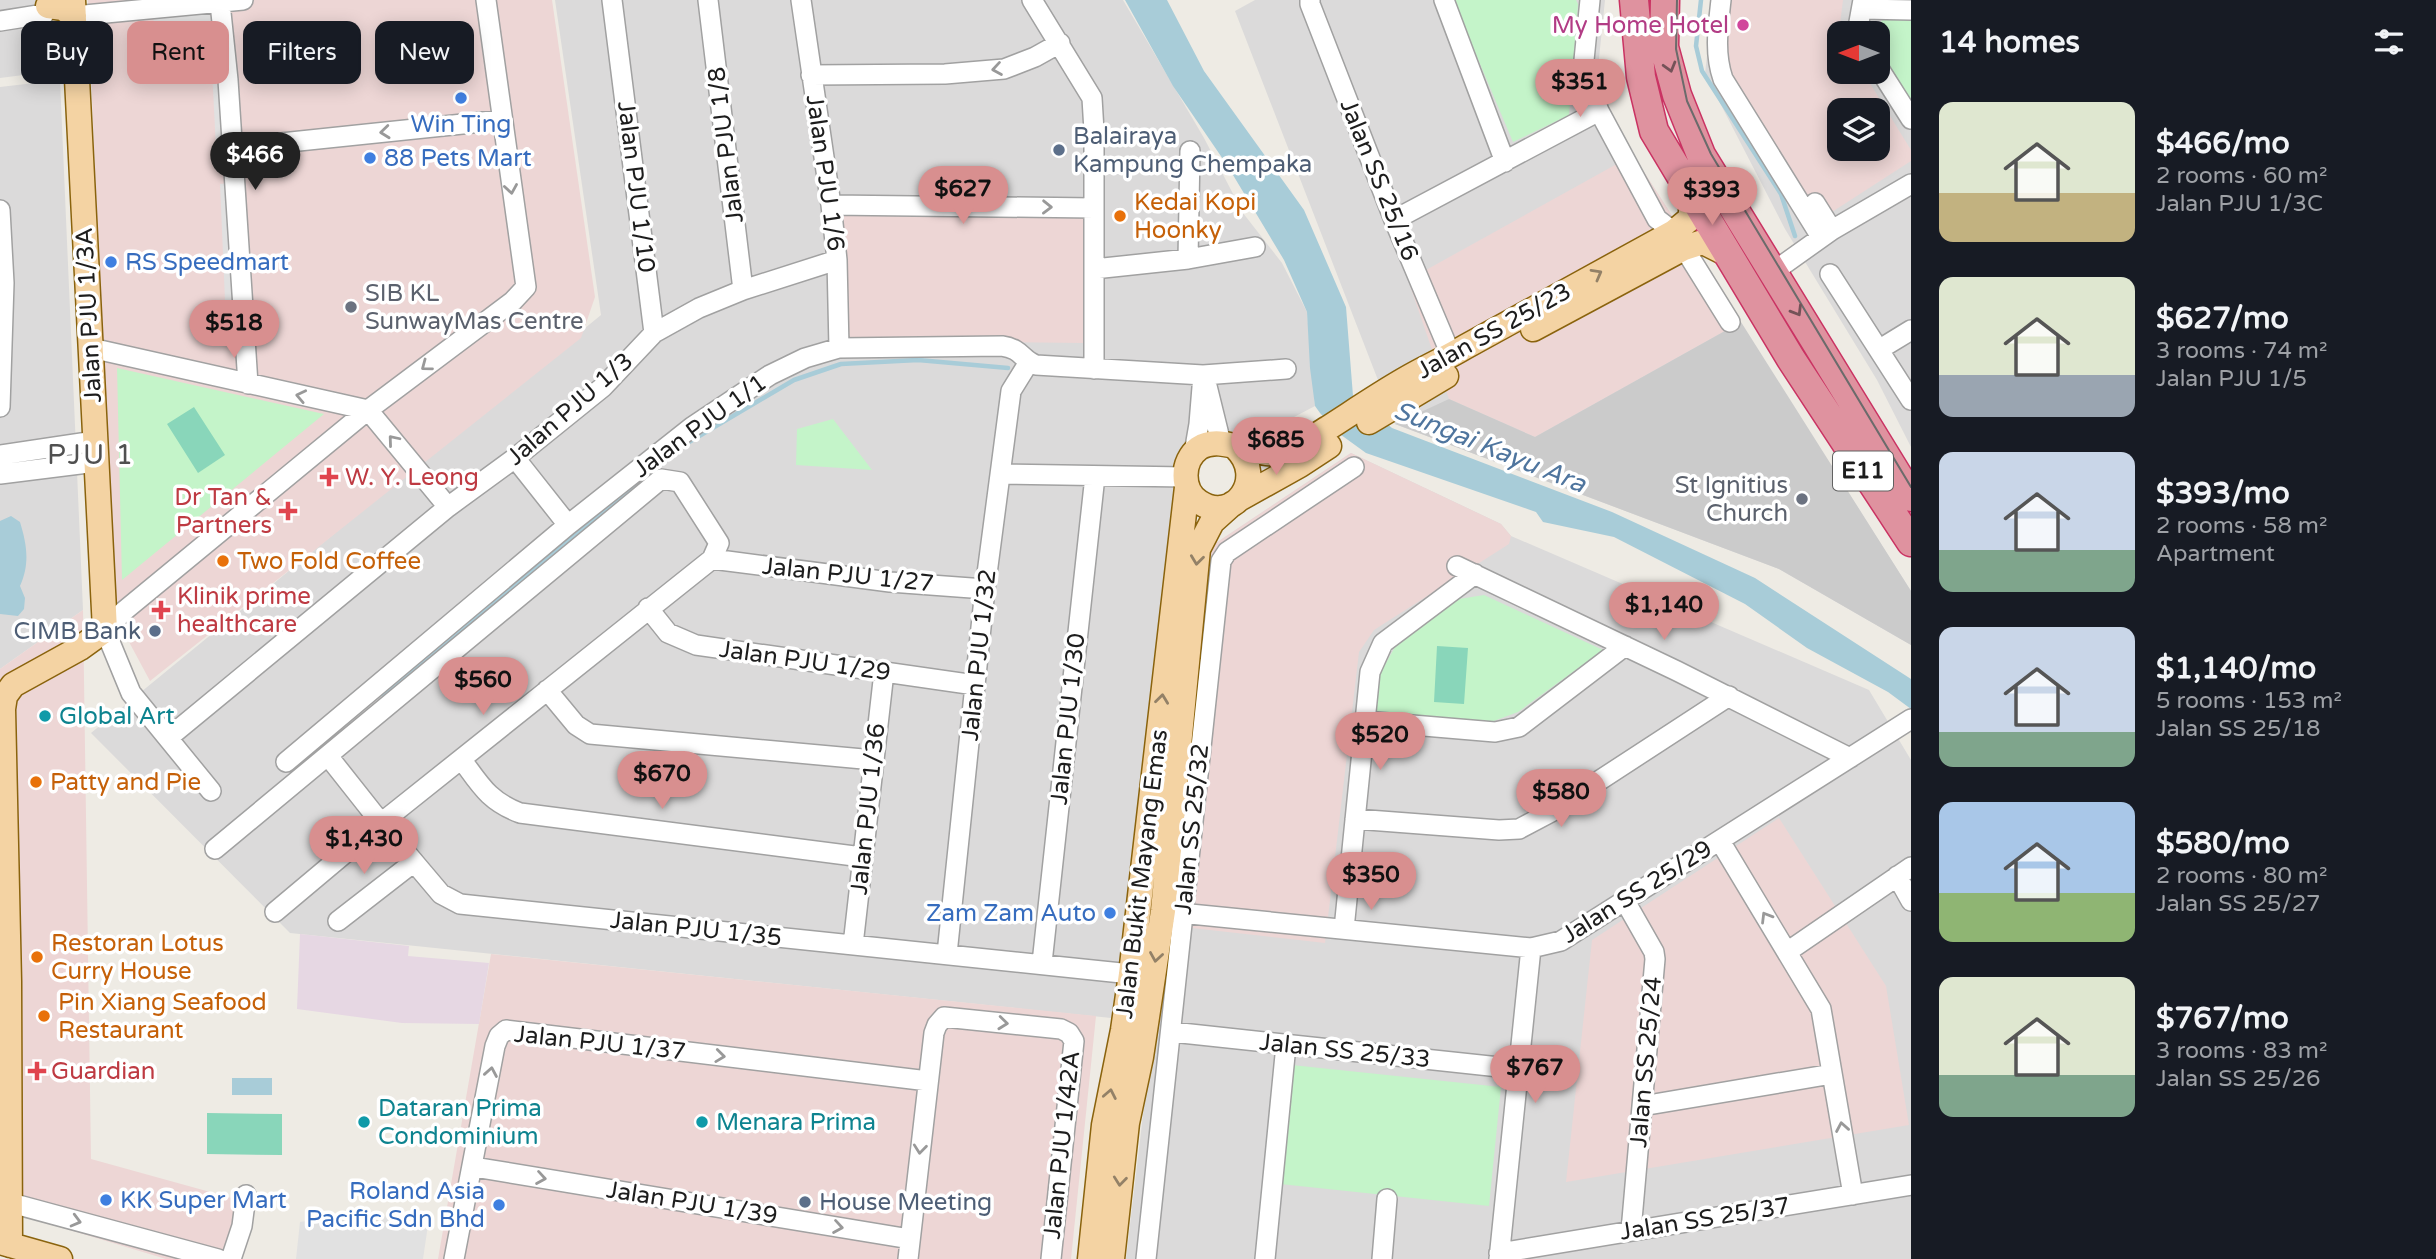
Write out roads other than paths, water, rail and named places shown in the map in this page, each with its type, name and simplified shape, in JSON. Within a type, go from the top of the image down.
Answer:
[{"type":"highway","name":"E11","points":[[1634,0],[1641,77],[1654,131],[1816,398],[1911,542]]},
{"type":"highway","name":"E11","points":[[1665,0],[1664,47],[1677,95],[1701,155],[1911,497]]},
{"type":"highway","points":[[1816,398],[1911,566]]},
{"type":"main road","points":[[48,3],[73,8]]},
{"type":"main road","name":"Jalan PJU 1/3A","points":[[73,8],[105,630]]},
{"type":"main road","name":"Jalan SS 25/23","points":[[1236,502],[1311,448],[1412,385],[1679,240],[1691,218],[1691,195]]},
{"type":"main road","name":"Jalan SS 25/23","points":[[1679,240],[1703,242],[1729,254]]},
{"type":"main road","name":"Jalan SS 25/23","points":[[1229,446],[1268,455],[1311,448]]},
{"type":"main road","points":[[1229,446],[1247,463],[1249,482],[1236,502],[1222,508],[1201,504],[1193,497],[1186,482],[1189,460],[1194,453],[1202,447],[1229,446]]},
{"type":"main road","name":"Jalan Bukit Mayang Emas","points":[[1090,1259],[1104,1125],[1131,974],[1186,482]]},
{"type":"main road","name":"Jalan Bukit Mayang Emas","points":[[1112,1259],[1127,1123],[1173,912],[1198,550],[1212,522],[1236,502]]},
{"type":"main road","points":[[60,1259],[5,1243],[3,709],[5,696],[13,685],[80,648],[105,630]]},
{"type":"street","points":[[73,8],[243,0]]},
{"type":"street","points":[[211,791],[131,693],[105,630],[134,603],[368,410],[513,301],[526,287],[485,0]]},
{"type":"street","name":"Jalan PJU 1/10","points":[[612,0],[654,333]]},
{"type":"street","name":"Jalan PJU 1/8","points":[[708,0],[743,290]]},
{"type":"street","name":"Jalan PJU 1/6","points":[[800,0],[831,205],[839,348]]},
{"type":"street","points":[[1032,0],[1092,98],[1094,369]]},
{"type":"street","points":[[1444,0],[1505,162]]},
{"type":"street","points":[[1590,0],[1583,69],[1599,111],[1657,219],[1679,240],[1730,322]]},
{"type":"street","points":[[1721,0],[1717,62],[1723,79],[1826,234]]},
{"type":"street","points":[[1733,0],[1727,60],[1826,234]]},
{"type":"street","name":"Jalan SS 25/16","points":[[1310,2],[1448,366]]},
{"type":"street","points":[[0,21],[44,14],[48,3]]},
{"type":"street","points":[[220,3],[248,384]]},
{"type":"street","points":[[1863,5],[1911,10]]},
{"type":"street","points":[[811,75],[945,74],[1004,69],[1060,43]]},
{"type":"street","points":[[1889,84],[1911,118]]},
{"type":"street","points":[[1394,220],[1599,111]]},
{"type":"street","points":[[232,148],[501,120]]},
{"type":"street","points":[[1188,259],[1190,151]]},
{"type":"street","points":[[1773,272],[1826,234],[1911,184]]},
{"type":"street","points":[[831,205],[1094,208]]},
{"type":"street","points":[[0,209],[4,284],[0,407]]},
{"type":"street","points":[[1094,269],[1188,259],[1255,247]]},
{"type":"street","name":"Jalan PJU 1/3","points":[[168,738],[449,508],[603,387],[654,333],[699,308],[743,290],[836,260]]},
{"type":"street","points":[[1830,274],[1911,400]]},
{"type":"street","points":[[1880,349],[1911,330]]},
{"type":"street","name":"Jalan PJU 1/1","points":[[286,762],[568,525],[692,427],[770,375],[805,358],[839,348],[1002,346],[1015,348],[1036,365],[1203,376],[1286,369]]},
{"type":"street","points":[[91,348],[368,410],[449,508]]},
{"type":"street","name":"Jalan PJU 1/32","points":[[947,954],[985,589],[1011,391],[1029,362]]},
{"type":"street","points":[[1203,376],[1229,446]]},
{"type":"street","points":[[1194,453],[1203,376]]},
{"type":"street","points":[[0,456],[96,452]]},
{"type":"street","points":[[0,474],[96,452]]},
{"type":"street","points":[[515,458],[568,525]]},
{"type":"street","name":"Jalan SS 25/32","points":[[1146,1259],[1172,1032],[1173,912],[1221,561],[1227,552],[1354,467]]},
{"type":"street","points":[[1002,474],[1186,482]]},
{"type":"street","name":"Jalan PJU 1/30","points":[[1042,963],[1095,476]]},
{"type":"street","name":"Jalan PJU 1/1","points":[[215,849],[661,479],[680,482],[715,551]]},
{"type":"street","points":[[275,912],[715,551]]},
{"type":"street","name":"Jalan PJU 1/27","points":[[715,551],[890,582],[985,589]]},
{"type":"street","points":[[1344,929],[1370,672],[1383,643],[1466,570],[1729,696],[1850,758]]},
{"type":"street","name":"Jalan PJU 1/29","points":[[648,608],[668,633],[696,645],[975,685]]},
{"type":"street","points":[[1365,721],[1495,732],[1519,727],[1625,646]]},
{"type":"street","name":"Jalan PJU 1/36","points":[[853,945],[884,672]]},
{"type":"street","points":[[547,690],[576,725],[590,734],[874,760]]},
{"type":"street","points":[[1355,818],[1499,830],[1519,829],[1551,813],[1729,696]]},
{"type":"street","name":"Jalan SS 25/29","points":[[1173,912],[1531,948],[1561,941],[1911,719]]},
{"type":"street","name":"Jalan PJU 1/35","points":[[328,756],[441,894],[460,904],[1131,974]]},
{"type":"street","points":[[462,760],[487,796],[520,813],[862,857]]},
{"type":"street","points":[[1720,841],[1821,1009],[1853,1195]]},
{"type":"street","points":[[338,921],[414,862]]},
{"type":"street","points":[[1787,952],[1904,872],[1911,901]]},
{"type":"street","name":"Jalan SS 25/24","points":[[1625,901],[1654,952],[1655,960],[1631,1231]]},
{"type":"street","points":[[1499,1256],[1531,948]]},
{"type":"street","name":"Jalan PJU 1/42A","points":[[928,1081],[934,1033],[944,1017],[1061,1029],[1069,1033],[1074,1041],[1051,1259]]},
{"type":"street","name":"Jalan PJU 1/37","points":[[454,1259],[474,1167],[495,1046],[506,1030],[928,1081]]},
{"type":"street","name":"Jalan SS 25/33","points":[[1172,1032],[1518,1069]]},
{"type":"street","points":[[1265,1259],[1286,1045]]},
{"type":"street","points":[[1642,1106],[1832,1074]]},
{"type":"street","points":[[908,1259],[928,1081]]},
{"type":"street","name":"Jalan PJU 1/39","points":[[474,1167],[910,1239]]},
{"type":"street","name":"Jalan SS 25/37","points":[[1499,1256],[1631,1231],[1911,1185]]},
{"type":"street","points":[[231,1259],[242,1226],[246,1195]]},
{"type":"street","points":[[1382,1259],[1387,1199]]},
{"type":"street","points":[[5,1202],[218,1259]]},
{"type":"water","points":[[1125,0],[1167,0],[1204,71],[1304,210],[1346,307],[1353,396],[1392,428],[1612,512],[1755,578],[1911,679],[1911,709],[1888,692],[1807,648],[1745,604],[1614,537],[1543,522],[1536,512],[1366,453],[1337,432],[1315,406],[1307,312],[1284,260],[1227,165],[1173,86]]},
{"type":"water","points":[[11,516],[20,522],[26,554],[20,586],[25,598],[24,609],[18,616],[0,614],[0,521]]},
{"type":"water","points":[[232,1078],[272,1078],[272,1095],[232,1095]]},
{"type":"waterway","points":[[1701,0],[1696,46],[1702,71],[1781,194],[1795,236]]},
{"type":"waterway","points":[[684,445],[794,380],[841,364],[918,360],[1008,368]]},
{"type":"waterway","points":[[382,694],[672,455]]},
{"type":"tram line","points":[[1677,0],[1676,49],[1687,101],[1711,154],[1911,487]]},
{"type":"place","name":"My Home Hotel","points":[[1743,25]]},
{"type":"place","name":"Win Ting","points":[[461,98]]},
{"type":"place","name":"Balairaya Kampung Chempaka","points":[[1059,150]]},
{"type":"place","name":"88 Pets Mart","points":[[370,158]]},
{"type":"place","name":"Kedai Kopi Hoonky","points":[[1120,216]]},
{"type":"place","name":"RS Speedmart","points":[[111,262]]},
{"type":"place","name":"SIB KL SunwayMas Centre","points":[[351,307]]},
{"type":"place","name":"W. Y. Leong","points":[[329,477]]},
{"type":"place","name":"St Ignitius Church","points":[[1802,499]]},
{"type":"place","name":"Dr Tan & Partners","points":[[288,511]]},
{"type":"place","name":"Two Fold Coffee","points":[[223,561]]},
{"type":"place","name":"Klinik prime healthcare","points":[[161,610]]},
{"type":"place","name":"CIMB Bank","points":[[155,631]]},
{"type":"place","name":"Global Art","points":[[45,716]]},
{"type":"place","name":"Patty and Pie","points":[[36,782]]},
{"type":"place","name":"Zam Zam Auto","points":[[1110,913]]},
{"type":"place","name":"Restoran Lotus Curry House","points":[[37,957]]},
{"type":"place","name":"Pin Xiang Seafood Restaurant","points":[[44,1016]]},
{"type":"place","name":"Guardian","points":[[37,1071]]},
{"type":"place","name":"Dataran Prima Condominium","points":[[364,1122]]},
{"type":"place","name":"Menara Prima","points":[[702,1122]]},
{"type":"place","name":"KK Super Mart","points":[[106,1200]]},
{"type":"place","name":"House Meeting","points":[[805,1202]]},
{"type":"place","name":"Roland Asia Pacific Sdn Bhd","points":[[499,1205]]},
{"type":"district","name":"PJU 1","points":[[91,455]]},
{"type":"water label","name":"Sungai Kayu Ara","points":[[1490,447]]}]
